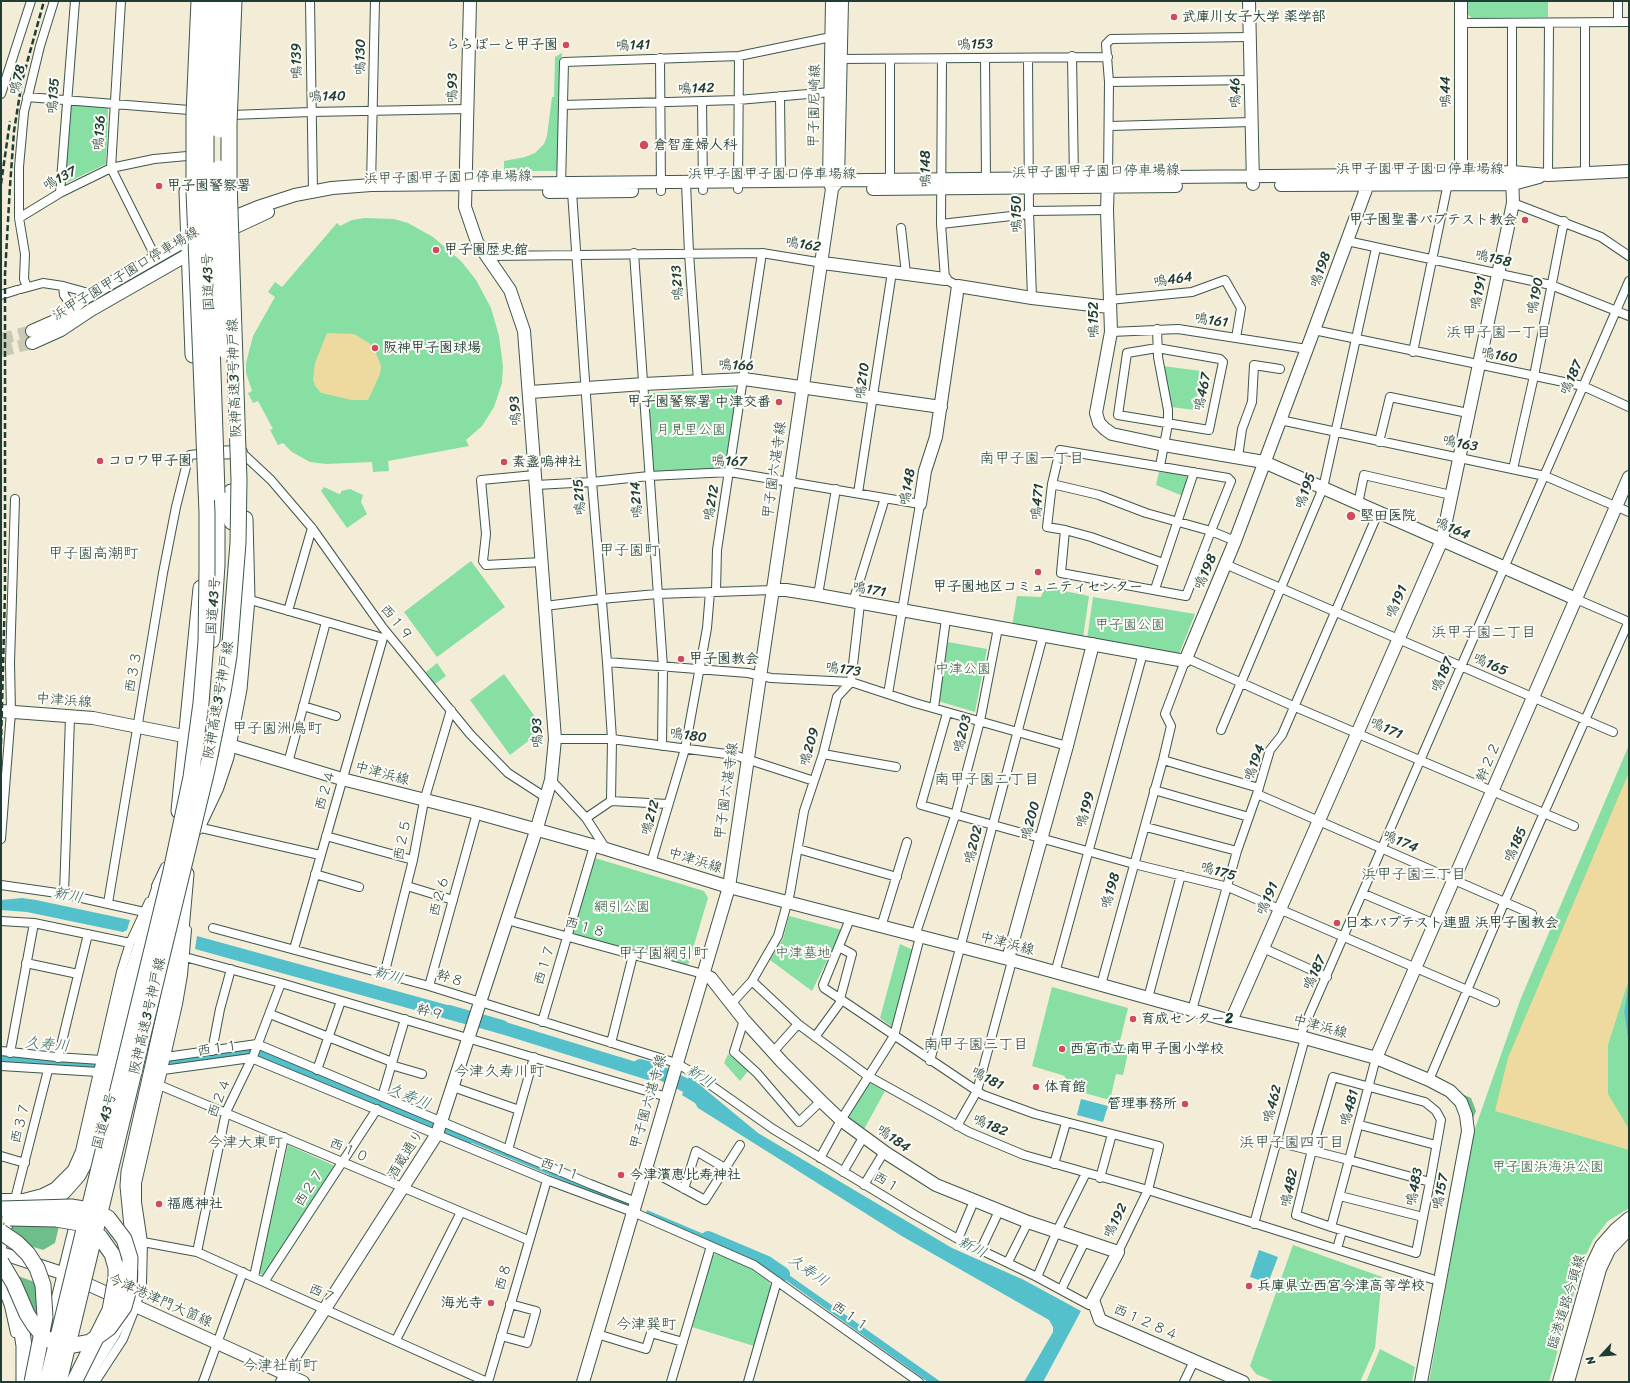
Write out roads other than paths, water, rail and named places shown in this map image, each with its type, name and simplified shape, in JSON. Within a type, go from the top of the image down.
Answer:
[{"type":"highway","points":[[192,1],[187,156],[188,254],[199,454],[201,586],[192,737]]},
{"type":"highway","name":"阪神高速3号神戸線","points":[[47,1382],[171,871],[191,777],[201,703],[206,641],[207,563],[194,191],[195,105],[199,1]]},
{"type":"highway","name":"国道43号","points":[[212,1],[206,107],[206,164],[224,493],[231,592],[223,744]]},
{"type":"highway","name":"国道43号","points":[[39,1382],[146,927],[177,834],[192,737],[214,619],[218,544],[224,493],[219,236],[219,107],[223,1]]},
{"type":"highway","points":[[129,1289],[134,1247],[128,1186],[135,1143],[180,940],[187,869],[197,827],[216,787],[223,744],[239,689],[247,599],[245,510],[238,424],[232,115],[235,1]]},
{"type":"highway","name":"阪神高速3号神戸線","points":[[59,1382],[207,770],[229,656],[238,543],[239,480],[229,181],[229,124],[235,1]]},
{"type":"highway","points":[[1,1210],[16,1203],[44,1202],[68,1186],[81,1169],[87,1153],[127,990],[146,927]]},
{"type":"highway","name":"国道43号","points":[[63,1382],[116,1180],[137,1075],[180,940]]},
{"type":"highway","points":[[16,1203],[96,1210],[120,1230],[128,1247],[131,1266],[129,1289],[130,1307],[82,1382]]},
{"type":"highway","points":[[1,1217],[56,1219],[74,1222],[94,1232],[104,1242],[112,1254],[116,1268],[116,1278],[110,1310],[74,1382]]},
{"type":"highway","points":[[1,1232],[17,1242],[28,1254],[37,1268],[42,1285],[45,1317],[32,1382]]},
{"type":"highway","points":[[1,1262],[14,1284],[34,1326],[44,1337],[55,1343],[68,1346],[90,1342],[109,1328],[130,1307]]},
{"type":"highway","points":[[1,1269],[14,1296],[20,1318],[24,1346],[24,1382]]},
{"type":"street","points":[[1,94],[31,1]]},
{"type":"street","name":"鳴78","points":[[22,289],[25,254],[19,218],[19,167],[24,112],[54,1]]},
{"type":"street","name":"鳴135","points":[[60,193],[75,1]]},
{"type":"street","name":"鳴136","points":[[121,1],[111,168],[156,256]]},
{"type":"street","name":"鳴139","points":[[310,1],[310,112],[313,192]]},
{"type":"street","name":"鳴130","points":[[371,186],[374,1]]},
{"type":"street","name":"鳴93","points":[[470,1],[465,207],[477,242],[510,290],[524,331],[530,392],[555,739],[551,780],[536,830]]},
{"type":"street","name":"甲子園尼崎線","points":[[832,1],[831,92],[833,184]]},
{"type":"street","name":"甲子園尼崎線","points":[[833,184],[841,59],[842,1]]},
{"type":"street","name":"鳴46","points":[[1249,1],[1253,181]]},
{"type":"street","name":"鳴44","points":[[1461,1],[1461,179]]},
{"type":"street","points":[[1618,1],[1618,22]]},
{"type":"street","points":[[1461,23],[1629,22]]},
{"type":"street","points":[[1512,23],[1512,178]]},
{"type":"street","points":[[1548,175],[1549,23]]},
{"type":"street","points":[[1585,23],[1585,172]]},
{"type":"street","name":"鳴141","points":[[565,189],[563,105],[564,62],[739,56],[831,37]]},
{"type":"street","name":"鳴152","points":[[1250,37],[1112,39],[1106,44],[1108,57],[1110,126],[1107,210],[1111,332],[1096,413],[1099,424],[1112,434],[1164,445],[1264,462]]},
{"type":"street","points":[[738,185],[739,56]]},
{"type":"street","points":[[1072,56],[1074,179]]},
{"type":"street","name":"鳴153","points":[[841,59],[1028,58],[1072,56],[1108,57]]},
{"type":"street","points":[[660,58],[661,186]]},
{"type":"street","points":[[985,58],[986,179]]},
{"type":"street","name":"鳴150","points":[[1028,58],[1029,212],[1032,298]]},
{"type":"street","points":[[890,59],[890,184]]},
{"type":"street","name":"鳴148","points":[[942,59],[941,224],[945,279]]},
{"type":"street","points":[[1109,82],[1251,80]]},
{"type":"street","name":"鳴142","points":[[563,105],[738,100],[831,92]]},
{"type":"street","points":[[780,96],[782,181]]},
{"type":"street","name":"鳴140","points":[[27,97],[115,104],[188,113],[232,115],[467,109]]},
{"type":"street","points":[[702,101],[703,186]]},
{"type":"street","points":[[1110,126],[1252,122]]},
{"type":"street","name":"鳴137","points":[[19,218],[60,193],[111,168],[154,159],[187,156]]},
{"type":"street","name":"浜甲子園甲子園口停車場線","points":[[466,188],[332,196],[278,209],[234,222],[188,238],[156,256],[92,294],[73,308],[64,317],[32,337],[51,336],[188,254],[234,222],[270,203],[332,188],[371,186],[565,189],[738,185],[1461,179],[1512,178],[1585,172],[1629,171]]},
{"type":"street","name":"鳴191","points":[[1231,1020],[1442,540],[1513,203],[1512,178]]},
{"type":"street","name":"浜甲子園甲子園口停車場線","points":[[941,184],[986,179],[1029,183],[1074,179],[1108,182]]},
{"type":"street","name":"浜甲子園甲子園口停車場線","points":[[1368,179],[1448,183],[1461,179]]},
{"type":"street","name":"鳴198","points":[[1101,986],[1134,864],[1146,827],[1171,726],[1165,714],[1235,541],[1347,241],[1368,179]]},
{"type":"street","name":"浜甲子園甲子園口停車場線","points":[[738,185],[782,181],[833,184]]},
{"type":"street","points":[[1413,352],[1448,183]]},
{"type":"street","name":"甲子園六湛寺線","points":[[583,1382],[702,974],[729,887],[746,760],[773,590],[802,388],[823,263],[833,184]]},
{"type":"street","name":"鳴213","points":[[686,186],[698,381]]},
{"type":"street","name":"鳴215","points":[[565,189],[576,254],[592,482],[607,662],[612,739],[611,801]]},
{"type":"street","points":[[1513,203],[1564,221],[1601,237],[1629,256]]},
{"type":"street","points":[[941,224],[1029,212],[1107,210]]},
{"type":"street","name":"鳴190","points":[[1513,469],[1534,376],[1564,221]]},
{"type":"street","points":[[901,228],[906,274]]},
{"type":"street","name":"鳴158","points":[[1347,241],[1551,285],[1629,316]]},
{"type":"street","name":"鳴195","points":[[1221,730],[1323,488],[1376,248]]},
{"type":"street","name":"鳴162","points":[[488,256],[762,253],[823,263],[945,279],[958,286],[1032,298],[1109,304]]},
{"type":"street","name":"鳴212","points":[[651,863],[685,749],[713,592],[717,550],[762,253]]},
{"type":"street","name":"鳴214","points":[[634,254],[663,667],[662,746]]},
{"type":"street","name":"鳴210","points":[[858,493],[892,272]]},
{"type":"street","name":"鳴464","points":[[1109,304],[1192,292],[1225,280],[1240,308],[1236,338]]},
{"type":"street","name":"鳴187","points":[[1303,1037],[1327,977],[1364,894],[1382,848],[1503,567],[1545,476],[1582,386],[1617,311],[1629,281]]},
{"type":"street","points":[[1,295],[40,284],[63,286],[92,294]]},
{"type":"street","points":[[63,286],[64,295],[80,318]]},
{"type":"street","name":"鳴148","points":[[888,694],[903,611],[925,471],[936,436],[958,286]]},
{"type":"street","points":[[1157,329],[1157,348],[1168,410],[1168,424],[1160,466]]},
{"type":"street","name":"鳴161","points":[[1111,332],[1178,329],[1307,349]]},
{"type":"street","name":"鳴160","points":[[1314,330],[1478,366],[1582,386],[1629,407]]},
{"type":"street","points":[[1157,348],[1127,353],[1118,415],[1168,424]]},
{"type":"street","name":"鳴467","points":[[1157,348],[1220,359],[1222,362],[1209,430],[1168,424]]},
{"type":"street","points":[[1238,457],[1242,429],[1252,402],[1254,365],[1280,369]]},
{"type":"street","name":"鳴166","points":[[530,392],[744,379],[940,407]]},
{"type":"street","points":[[1379,442],[1390,398],[1468,414]]},
{"type":"street","name":"鳴163","points":[[1280,420],[1545,476],[1629,512]]},
{"type":"street","name":"鳴471","points":[[1060,450],[1194,472],[1228,478],[1231,481],[1186,596],[1155,589],[1061,573],[1065,530],[1047,527],[1052,484],[1060,450]]},
{"type":"street","points":[[199,454],[241,452]]},
{"type":"street","name":"西１９","points":[[241,452],[271,480],[312,528],[386,637],[451,710],[470,734],[508,773],[545,797]]},
{"type":"street","name":"西３３","points":[[108,903],[163,573],[176,507],[188,459],[190,455],[199,454]]},
{"type":"street","name":"鳴164","points":[[1264,462],[1378,513],[1629,621]]},
{"type":"street","name":"鳴167","points":[[542,562],[486,565],[483,561],[486,534],[481,480],[592,482],[649,476],[730,472],[920,504]]},
{"type":"street","points":[[1155,589],[1194,472]]},
{"type":"street","points":[[1358,504],[1364,475],[1451,495]]},
{"type":"street","name":"幹２２","points":[[1376,1058],[1455,880],[1629,478]]},
{"type":"street","points":[[1052,484],[1099,495],[1146,513],[1211,531],[1235,541]]},
{"type":"street","points":[[818,595],[836,489]]},
{"type":"street","points":[[851,682],[856,603],[885,498]]},
{"type":"street","points":[[1,839],[6,712],[10,663],[15,499]]},
{"type":"street","name":"鳴194","points":[[1192,1010],[1237,851],[1258,791],[1270,750],[1282,735],[1293,706],[1378,513]]},
{"type":"street","points":[[288,611],[312,528]]},
{"type":"street","points":[[1065,530],[1091,537],[1163,563]]},
{"type":"street","name":"鳴165","points":[[1225,564],[1612,732]]},
{"type":"street","name":"鳴171","points":[[545,606],[602,598],[657,594],[786,590],[1043,636],[1186,659],[1574,826]]},
{"type":"street","points":[[247,599],[326,622],[386,637]]},
{"type":"street","points":[[934,708],[946,619]]},
{"type":"street","name":"鳴185","points":[[1429,1080],[1505,901],[1629,621]]},
{"type":"street","points":[[288,763],[326,622]]},
{"type":"street","name":"鳴203","points":[[820,1158],[841,1120],[894,1036],[918,936],[955,816],[980,722],[998,628]]},
{"type":"street","name":"鳴202","points":[[930,1061],[1043,636]]},
{"type":"street","name":"西２４","points":[[294,949],[342,779],[386,637]]},
{"type":"street","name":"鳴200","points":[[1010,960],[1093,644]]},
{"type":"street","name":"鳴199","points":[[1055,973],[1143,653]]},
{"type":"street","name":"鳴173","points":[[607,662],[748,673],[759,676],[851,682],[947,713],[1017,731],[1067,746]]},
{"type":"street","name":"鳴209","points":[[731,1004],[752,981],[778,936],[788,902],[804,812],[823,754],[837,697],[851,682]]},
{"type":"street","points":[[303,706],[336,716]]},
{"type":"street","name":"西２５","points":[[384,975],[413,860],[424,801],[451,710]]},
{"type":"street","name":"中津浜線","points":[[6,712],[94,718],[137,725],[223,744],[342,779],[424,801],[477,813],[606,849],[729,887],[1010,960],[1192,1010],[1303,1037],[1376,1058]]},
{"type":"street","name":"鳴175","points":[[947,713],[921,805],[955,816],[1134,864],[1228,886],[1495,1002]]},
{"type":"street","points":[[64,894],[70,717]]},
{"type":"street","name":"鳴180","points":[[555,739],[612,739],[734,755],[814,781]]},
{"type":"street","points":[[823,754],[896,767]]},
{"type":"street","name":"鳴174","points":[[1163,760],[1258,791],[1319,821],[1532,914]]},
{"type":"street","points":[[551,780],[586,818],[606,849]]},
{"type":"street","points":[[1154,790],[1249,817]]},
{"type":"street","points":[[586,818],[611,801],[668,804]]},
{"type":"street","name":"西２６","points":[[429,986],[477,813]]},
{"type":"street","points":[[197,827],[320,855]]},
{"type":"street","points":[[1146,827],[1237,851]]},
{"type":"street","name":"酒蔵通り","points":[[284,1378],[294,1357],[439,1128],[471,1034],[536,830]]},
{"type":"street","points":[[326,836],[413,860]]},
{"type":"street","points":[[881,927],[907,842]]},
{"type":"street","name":"西１７","points":[[542,1022],[594,846]]},
{"type":"street","points":[[95,1382],[123,1339],[130,1307],[142,1283],[143,1242],[137,1202],[137,1182],[178,1004],[180,940],[192,848]]},
{"type":"street","points":[[798,849],[897,877]]},
{"type":"street","points":[[315,874],[359,887]]},
{"type":"street","points":[[1148,998],[1181,875]]},
{"type":"street","points":[[1,885],[64,894],[108,903],[146,927],[130,943],[121,972],[80,1151],[72,1169],[54,1187],[16,1203],[1,1198]]},
{"type":"street","points":[[406,886],[453,900]]},
{"type":"street","points":[[1364,894],[1435,924]]},
{"type":"street","points":[[815,1037],[841,1000],[852,954],[839,947],[850,919]]},
{"type":"street","name":"西１８","points":[[507,920],[702,974]]},
{"type":"street","points":[[1,921],[34,923],[130,943]]},
{"type":"street","points":[[10,1053],[34,923]]},
{"type":"street","name":"幹８","points":[[213,928],[429,986],[479,1006],[542,1022],[611,1043],[676,1066]]},
{"type":"street","name":"西３７","points":[[1,1252],[16,1203],[25,1163],[54,1064],[88,934]]},
{"type":"street","name":"幹９","points":[[180,940],[231,969],[405,1019],[471,1034],[534,1057],[668,1094]]},
{"type":"street","name":"鳴181","points":[[839,947],[824,988],[930,1061],[983,1095],[1035,1114],[1066,1123],[1159,1146]]},
{"type":"street","points":[[1263,948],[1327,977]]},
{"type":"street","points":[[611,1043],[634,955]]},
{"type":"street","points":[[957,1126],[977,1091],[1010,960]]},
{"type":"street","points":[[26,963],[78,974]]},
{"type":"street","points":[[212,1051],[220,1009],[231,969]]},
{"type":"street","name":"鳴184","points":[[702,974],[711,978],[744,1020],[821,1101],[841,1120],[884,1152],[936,1185],[1028,1222],[1118,1252]]},
{"type":"street","name":"鳴182","points":[[752,981],[798,1024],[868,1076],[957,1126],[1024,1155],[1100,1178],[1148,1190],[1432,1279]]},
{"type":"street","name":"西２４","points":[[197,1252],[226,1112],[270,1014],[281,983]]},
{"type":"street","points":[[317,1070],[341,1001]]},
{"type":"street","points":[[270,1014],[391,1064],[422,1074]]},
{"type":"street","points":[[382,1097],[405,1019]]},
{"type":"street","points":[[744,1020],[734,1052],[758,1073],[799,1122],[821,1101]]},
{"type":"street","points":[[773,1052],[798,1024]]},
{"type":"street","name":"鳴462","points":[[1254,1224],[1277,1142],[1303,1037]]},
{"type":"street","points":[[1,1051],[54,1064],[98,1072]]},
{"type":"street","points":[[166,1057],[212,1051],[254,1051],[317,1070],[382,1097],[439,1128],[508,1150],[634,1207]]},
{"type":"street","name":"西１１","points":[[162,1070],[254,1051],[377,1109],[439,1128],[547,1180],[634,1207],[711,1246],[754,1265],[919,1382]]},
{"type":"street","points":[[508,1150],[534,1057]]},
{"type":"street","name":"鳴157","points":[[1376,1058],[1429,1080],[1450,1091],[1461,1102],[1466,1115],[1468,1131],[1421,1382]]},
{"type":"street","name":"鳴481","points":[[1349,1160],[1360,1124],[1376,1058]]},
{"type":"street","points":[[1,1066],[101,1060]]},
{"type":"street","name":"西１","points":[[676,1066],[695,1074],[773,1129],[864,1185],[958,1239],[1008,1262],[1089,1305],[1094,1305]]},
{"type":"street","name":"鳴482","points":[[1331,1227],[1296,1215],[1312,1150],[1333,1077],[1370,1086]]},
{"type":"street","name":"西１０","points":[[159,1085],[528,1240]]},
{"type":"street","name":"鳴483","points":[[1331,1227],[1416,1253],[1441,1120],[1436,1111],[1425,1102],[1370,1086]]},
{"type":"street","points":[[453,1087],[519,1110]]},
{"type":"street","name":"西２７","points":[[264,1282],[377,1109]]},
{"type":"street","points":[[1054,1164],[1066,1123]]},
{"type":"street","points":[[1360,1124],[1436,1145]]},
{"type":"street","points":[[1100,1178],[1112,1134]]},
{"type":"street","points":[[843,1172],[864,1136]]},
{"type":"street","points":[[254,1277],[284,1137]]},
{"type":"street","points":[[1277,1142],[1430,1182]]},
{"type":"street","points":[[646,1168],[705,1200],[740,1145]]},
{"type":"street","name":"鳴192","points":[[1094,1305],[1093,1300],[1148,1190],[1159,1146]]},
{"type":"street","points":[[684,1189],[696,1151],[725,1168]]},
{"type":"street","points":[[864,1185],[884,1152]]},
{"type":"street","points":[[1,1156],[25,1163]]},
{"type":"street","points":[[1331,1227],[1349,1160]]},
{"type":"street","points":[[1037,1277],[1057,1231],[1086,1173]]},
{"type":"street","name":"西８","points":[[488,1382],[528,1240],[547,1180]]},
{"type":"street","points":[[1340,1196],[1423,1217]]},
{"type":"street","points":[[958,1239],[974,1201]]},
{"type":"street","points":[[981,1249],[999,1211]]},
{"type":"street","points":[[396,1340],[462,1212]]},
{"type":"street","name":"臨港道路今頭線","points":[[1559,1382],[1592,1265],[1601,1246],[1616,1229],[1629,1218]]},
{"type":"street","points":[[1008,1262],[1028,1222]]},
{"type":"street","name":"臨港道路今頭線","points":[[1568,1382],[1600,1269],[1609,1250],[1629,1230]]},
{"type":"street","points":[[1337,1249],[1342,1231]]},
{"type":"street","points":[[1061,1290],[1085,1241]]},
{"type":"street","name":"西７","points":[[143,1242],[197,1252],[488,1382]]},
{"type":"street","points":[[671,1382],[711,1246]]},
{"type":"street","name":"今津港津門大箇線","points":[[1,1252],[64,1274],[89,1285],[130,1307],[217,1343],[284,1378],[303,1382]]},
{"type":"street","points":[[203,1382],[243,1272]]},
{"type":"street","points":[[748,1382],[778,1281]]},
{"type":"street","points":[[1,1284],[9,1306],[15,1333],[18,1365],[16,1382]]},
{"type":"street","points":[[501,1336],[527,1343],[536,1311],[510,1304]]},
{"type":"street","name":"西１２８４","points":[[1094,1305],[1100,1320],[1243,1382]]},
{"type":"street","points":[[597,1334],[646,1349],[651,1333],[683,1342]]},
{"type":"street","points":[[1184,1382],[1194,1361]]},
{"type":"water","points":[[22,898],[130,920],[127,930],[123,932],[27,912],[1,910],[1,900]]},
{"type":"water","points":[[197,936],[469,1011],[465,1024],[195,949]]},
{"type":"water","points":[[1629,980],[1629,1046],[1624,1012]]},
{"type":"water","points":[[486,1016],[659,1069],[654,1082],[482,1028]]},
{"type":"water","points":[[689,1076],[758,1133],[952,1248],[1024,1280],[1081,1311],[1043,1382],[1024,1382],[1053,1332],[1053,1327],[1049,1320],[900,1235],[698,1108],[695,1103],[682,1095]]},
{"type":"water","points":[[1081,1099],[1108,1106],[1103,1122],[1077,1115]]},
{"type":"water","points":[[449,1129],[628,1202],[627,1207],[448,1133]]},
{"type":"water","points":[[647,1210],[725,1243],[724,1246],[646,1214]]},
{"type":"water","points":[[1259,1250],[1278,1257],[1268,1283],[1250,1277]]},
{"type":"water","points":[[769,1261],[941,1382],[928,1382],[766,1266]]},
{"type":"waterway","name":"新川","points":[[449,1012],[502,1027]]},
{"type":"waterway","name":"久寿川","points":[[172,1062],[250,1050],[466,1138]]},
{"type":"waterway","name":"久寿川","points":[[1,1057],[90,1066]]},
{"type":"waterway","name":"新川","points":[[640,1066],[655,1070],[687,1086],[701,1097]]},
{"type":"waterway","name":"久寿川","points":[[708,1238],[767,1263],[783,1274]]},
{"type":"tunnel","points":[[1,339],[32,331]]},
{"type":"tunnel","points":[[1,351],[32,343]]},
{"type":"railway","points":[[1,744],[5,591],[5,274],[10,186],[14,131],[22,81],[44,1]]},
{"type":"railway","points":[[1,184],[10,121]]},
{"type":"place","name":"武庫川女子大学 薬学部","points":[[1174,17]]},
{"type":"place","name":"ららぽーと甲子園","points":[[566,45]]},
{"type":"place","name":"倉智産婦人科","points":[[644,145]]},
{"type":"place","name":"甲子園警察署","points":[[159,186]]},
{"type":"place","name":"甲子園聖書バプテスト教会","points":[[1525,220]]},
{"type":"place","name":"甲子園歴史館","points":[[436,250]]},
{"type":"place","name":"阪神甲子園球場","points":[[375,348]]},
{"type":"place","name":"甲子園警察署 中津交番","points":[[779,402]]},
{"type":"place","name":"コロワ甲子園","points":[[100,461]]},
{"type":"place","name":"素盞嗚神社","points":[[504,462]]},
{"type":"place","name":"堅田医院","points":[[1351,516]]},
{"type":"place","name":"甲子園地区コミュニティセンター","points":[[1038,572]]},
{"type":"place","name":"甲子園教会","points":[[681,659]]},
{"type":"place","name":"日本バプテスト連盟 浜甲子園教会","points":[[1337,923]]},
{"type":"place","name":"育成センター2","points":[[1133,1019]]},
{"type":"place","name":"西宮市立南甲子園小学校","points":[[1062,1049]]},
{"type":"place","name":"体育館","points":[[1036,1087]]},
{"type":"place","name":"管理事務所","points":[[1185,1104]]},
{"type":"place","name":"今津濱恵比寿神社","points":[[621,1175]]},
{"type":"place","name":"福應神社","points":[[159,1204]]},
{"type":"place","name":"兵庫県立西宮今津高等学校","points":[[1249,1286]]},
{"type":"place","name":"海光寺","points":[[491,1303]]},
{"type":"district","name":"浜甲子園一丁目","points":[[1499,333]]},
{"type":"district","name":"南甲子園一丁目","points":[[1032,459]]},
{"type":"district","name":"甲子園町","points":[[629,551]]},
{"type":"district","name":"甲子園高潮町","points":[[93,554]]},
{"type":"district","name":"浜甲子園二丁目","points":[[1484,633]]},
{"type":"district","name":"甲子園洲鳥町","points":[[277,729]]},
{"type":"district","name":"南甲子園二丁目","points":[[987,780]]},
{"type":"district","name":"浜甲子園三丁目","points":[[1414,875]]},
{"type":"district","name":"甲子園網引町","points":[[663,954]]},
{"type":"district","name":"南甲子園三丁目","points":[[976,1045]]},
{"type":"district","name":"今津久寿川町","points":[[499,1072]]},
{"type":"district","name":"今津大東町","points":[[245,1143]]},
{"type":"district","name":"浜甲子園四丁目","points":[[1292,1143]]},
{"type":"district","name":"今津巽町","points":[[646,1325]]},
{"type":"district","name":"今津社前町","points":[[280,1366]]},
{"type":"park label","name":"月見里公園","points":[[691,430]]},
{"type":"park label","name":"甲子園公園","points":[[1130,625]]},
{"type":"park label","name":"中津公園","points":[[963,669]]},
{"type":"park label","name":"網引公園","points":[[622,907]]},
{"type":"park label","name":"中津墓地","points":[[803,953]]},
{"type":"park label","name":"甲子園浜海浜公園","points":[[1548,1167]]}]
